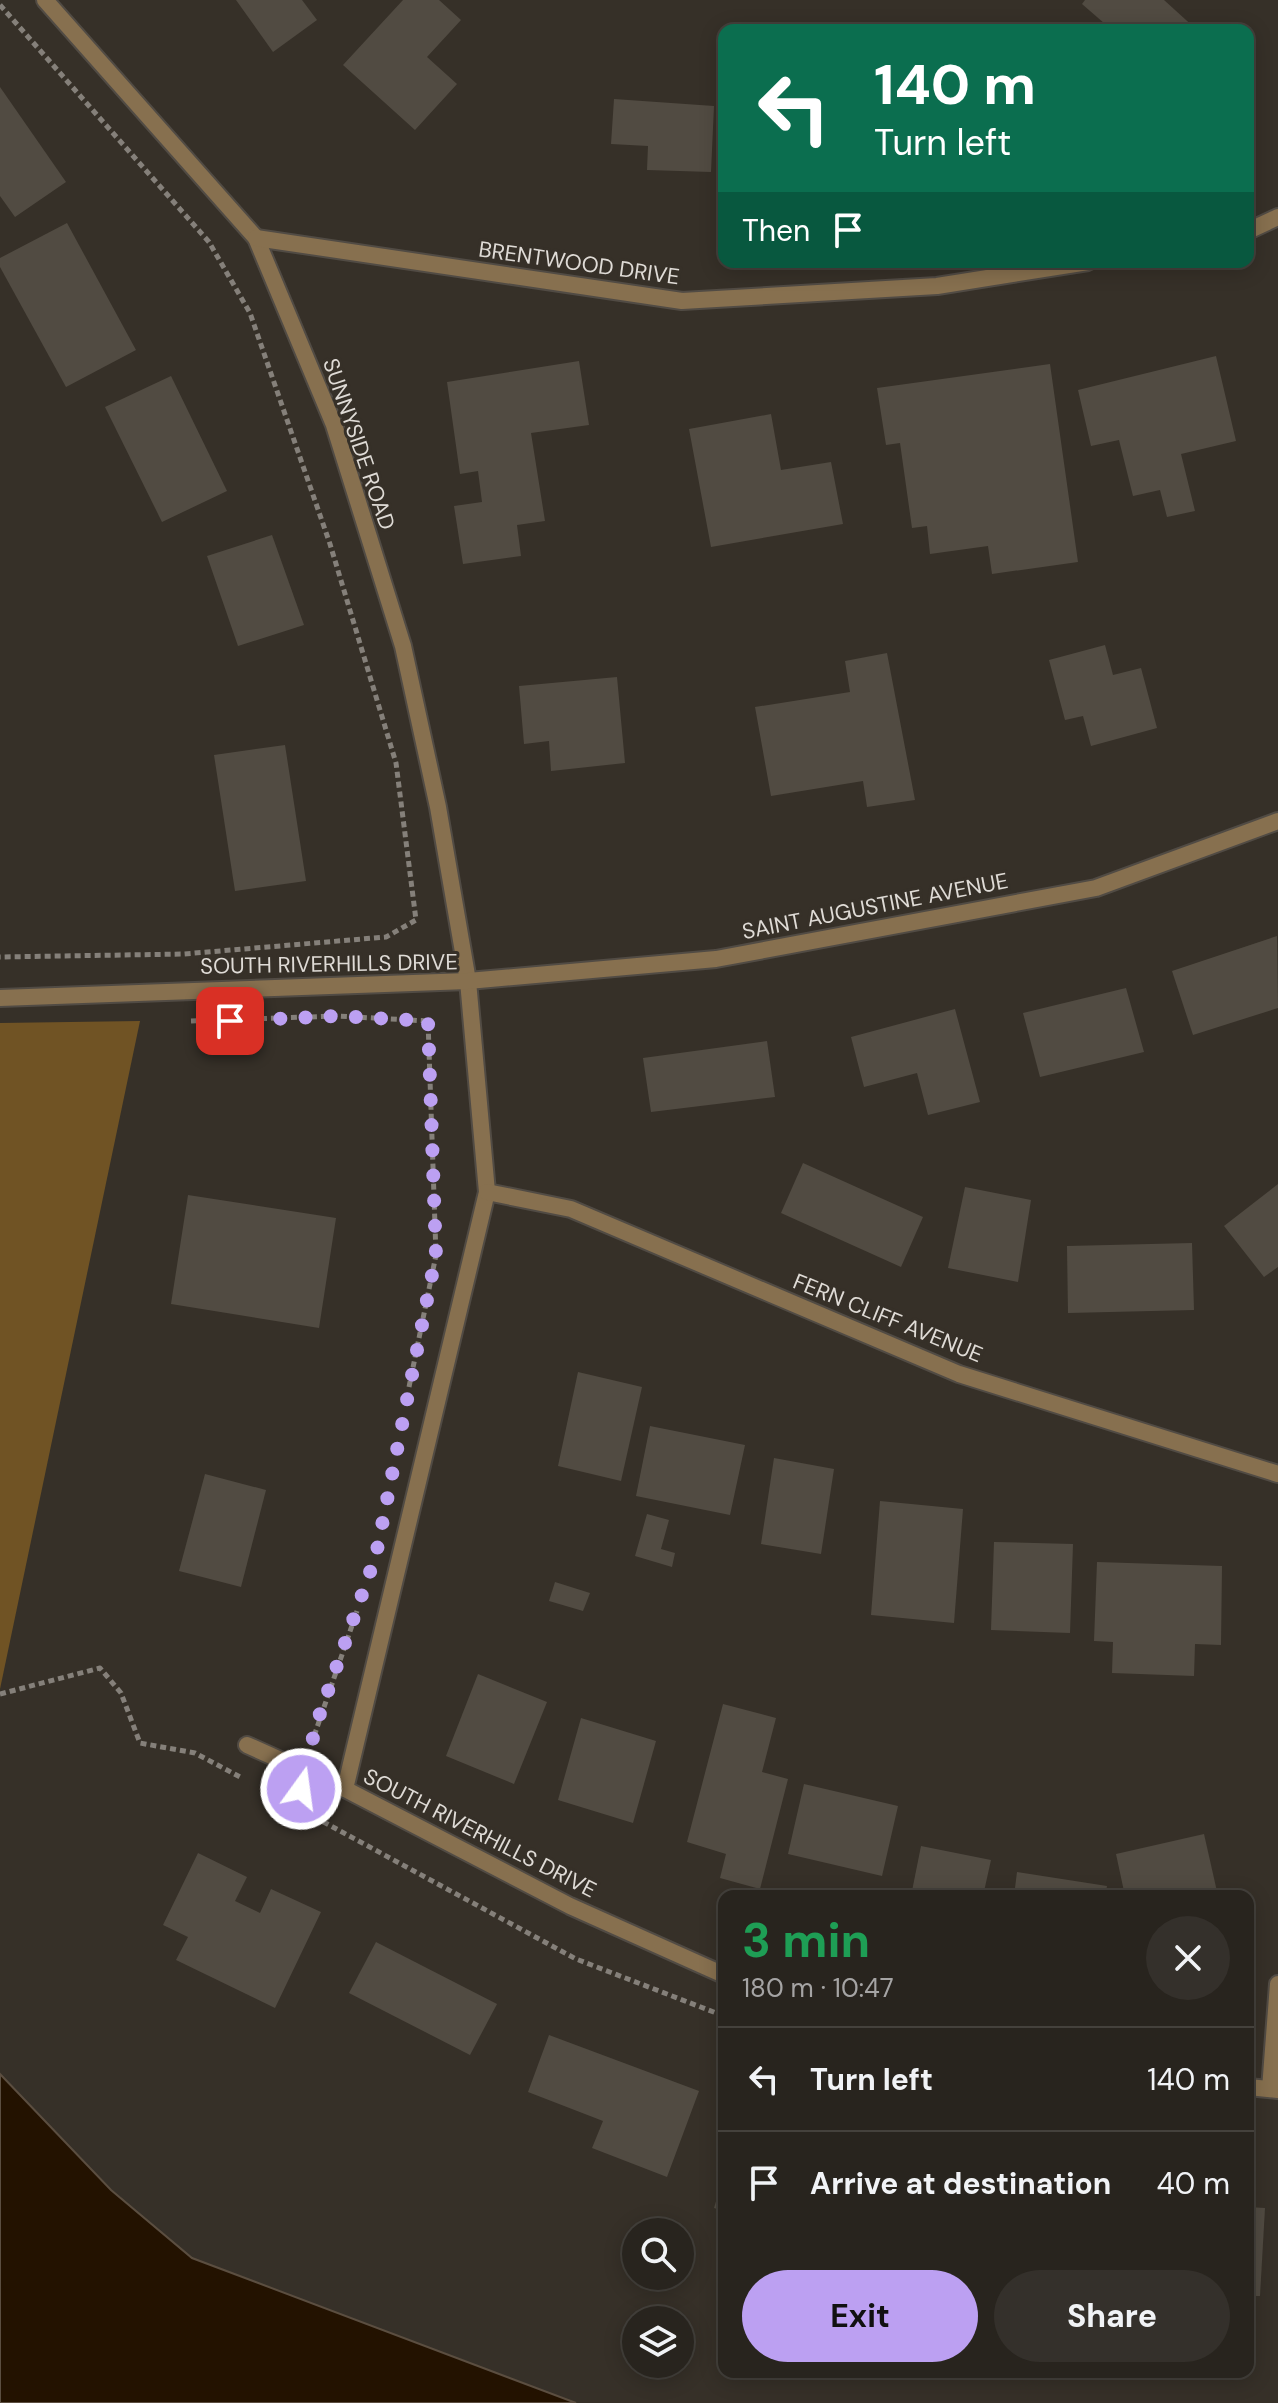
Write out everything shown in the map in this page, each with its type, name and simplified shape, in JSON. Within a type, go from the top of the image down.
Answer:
[{"type":"street","name":"SUNNYSIDE ROAD","points":[[45,0],[256,238],[334,425],[403,646],[438,807],[468,981]]},
{"type":"street","points":[[1254,228],[1278,217]]},
{"type":"street","name":"BRENTWOOD DRIVE","points":[[256,238],[682,301],[937,286],[1050,268]]},
{"type":"street","name":"SAINT AUGUSTINE AVENUE","points":[[468,981],[716,959],[1096,888],[1278,821]]},
{"type":"street","name":"SOUTH RIVERHILLS DRIVE","points":[[0,998],[468,981],[487,1192],[345,1789],[570,1906],[718,1972]]},
{"type":"street","name":"FERN CLIFF AVENUE","points":[[487,1192],[571,1209],[959,1374],[1278,1474]]},
{"type":"street","points":[[247,1745],[345,1789]]},
{"type":"street","points":[[1254,2088],[1274,2090],[1278,1984]]},
{"type":"path","points":[[0,5],[209,242],[250,313],[330,544],[396,763],[416,920],[386,937],[184,954],[0,957]]},
{"type":"path","points":[[185,1021],[337,1016],[428,1021],[436,1255],[409,1389]]},
{"type":"path","points":[[361,1597],[316,1725],[296,1807],[576,1959],[718,2014]]},
{"type":"path","points":[[0,1694],[100,1668],[121,1693],[140,1743],[195,1753],[242,1778]]},
{"type":"shaded area","points":[[140,1021],[0,1689],[0,1023]]},
{"type":"shaded area","points":[[0,2074],[111,2190],[192,2258],[576,2403],[0,2403]]},
{"type":"building","points":[[236,0],[302,0],[317,20],[273,52]]},
{"type":"building","points":[[403,0],[439,0],[461,20],[427,57],[457,84],[415,130],[343,65]]},
{"type":"building","points":[[1085,0],[1164,0],[1190,24],[1105,24],[1082,4]]},
{"type":"building","points":[[0,87],[66,182],[15,217],[0,196]]},
{"type":"building","points":[[614,99],[714,106],[711,172],[647,170],[648,146],[611,144]]},
{"type":"building","points":[[67,223],[136,350],[66,387],[0,267],[0,258]]},
{"type":"building","points":[[1216,356],[1236,441],[1181,454],[1195,511],[1167,517],[1160,490],[1133,496],[1119,440],[1091,446],[1078,390]]},
{"type":"building","points":[[579,361],[589,425],[531,433],[545,521],[517,525],[521,556],[463,564],[454,506],[482,502],[478,471],[460,474],[447,382]]},
{"type":"building","points":[[1050,364],[1078,562],[992,574],[988,546],[930,554],[927,526],[912,528],[900,443],[886,445],[877,388]]},
{"type":"building","points":[[171,376],[227,491],[162,522],[105,407]]},
{"type":"building","points":[[771,414],[781,470],[831,462],[843,524],[711,547],[689,429]]},
{"type":"building","points":[[272,535],[304,625],[238,646],[207,556]]},
{"type":"building","points":[[1105,645],[1113,675],[1141,668],[1157,728],[1091,746],[1083,716],[1065,720],[1049,660]]},
{"type":"building","points":[[887,653],[915,800],[867,807],[863,781],[771,796],[755,707],[850,692],[845,661]]},
{"type":"building","points":[[617,677],[625,763],[551,771],[549,741],[524,744],[519,686]]},
{"type":"building","points":[[285,745],[306,881],[235,891],[214,755]]},
{"type":"building","points":[[1277,936],[1278,1008],[1193,1035],[1172,971]]},
{"type":"building","points":[[1126,988],[1144,1052],[1040,1077],[1023,1013]]},
{"type":"building","points":[[955,1009],[980,1102],[928,1115],[917,1073],[864,1087],[851,1037]]},
{"type":"building","points":[[767,1041],[775,1097],[651,1112],[643,1058]]},
{"type":"building","points":[[803,1163],[923,1217],[901,1267],[781,1213]]},
{"type":"building","points":[[1278,1184],[1278,1267],[1264,1277],[1224,1226]]},
{"type":"building","points":[[965,1187],[1031,1200],[1018,1282],[948,1268]]},
{"type":"building","points":[[188,1195],[336,1218],[319,1328],[171,1304]]},
{"type":"building","points":[[1192,1243],[1194,1310],[1068,1313],[1067,1246]]},
{"type":"building","points":[[578,1372],[642,1387],[621,1481],[558,1466]]},
{"type":"building","points":[[650,1426],[745,1445],[730,1515],[636,1496]]},
{"type":"building","points":[[774,1458],[834,1469],[821,1554],[761,1544]]},
{"type":"building","points":[[205,1474],[266,1490],[241,1587],[179,1571]]},
{"type":"building","points":[[880,1501],[963,1509],[954,1623],[871,1615]]},
{"type":"building","points":[[647,1514],[669,1520],[661,1549],[675,1553],[672,1567],[635,1556]]},
{"type":"building","points":[[994,1542],[1073,1544],[1070,1633],[991,1630]]},
{"type":"building","points":[[1097,1562],[1222,1566],[1221,1645],[1195,1644],[1194,1676],[1112,1673],[1113,1642],[1094,1641]]},
{"type":"building","points":[[555,1582],[590,1593],[583,1611],[549,1601]]},
{"type":"building","points":[[478,1674],[547,1702],[514,1784],[446,1756]]},
{"type":"building","points":[[723,1704],[776,1718],[762,1772],[788,1779],[760,1889],[720,1878],[726,1854],[687,1842]]},
{"type":"building","points":[[581,1718],[656,1741],[633,1823],[558,1800]]},
{"type":"building","points":[[804,1784],[898,1806],[882,1876],[788,1854]]},
{"type":"building","points":[[1204,1834],[1217,1890],[1124,1890],[1116,1854]]},
{"type":"building","points":[[921,1846],[991,1860],[984,1890],[912,1890]]},
{"type":"building","points":[[198,1853],[247,1877],[235,1901],[260,1913],[271,1889],[321,1912],[275,2008],[176,1960],[188,1937],[163,1925]]},
{"type":"building","points":[[1017,1872],[1107,1886],[1106,1890],[1015,1890]]},
{"type":"building","points":[[376,1942],[497,2004],[470,2055],[349,1993]]},
{"type":"building","points":[[549,2035],[699,2091],[667,2177],[592,2148],[603,2121],[528,2092]]},
{"type":"building","points":[[1254,2207],[1265,2208],[1260,2296],[1254,2296]]},
{"type":"route","points":[[230,1021],[337,1016],[428,1021],[436,1255],[376,1555],[316,1725],[301,1789]]}]
